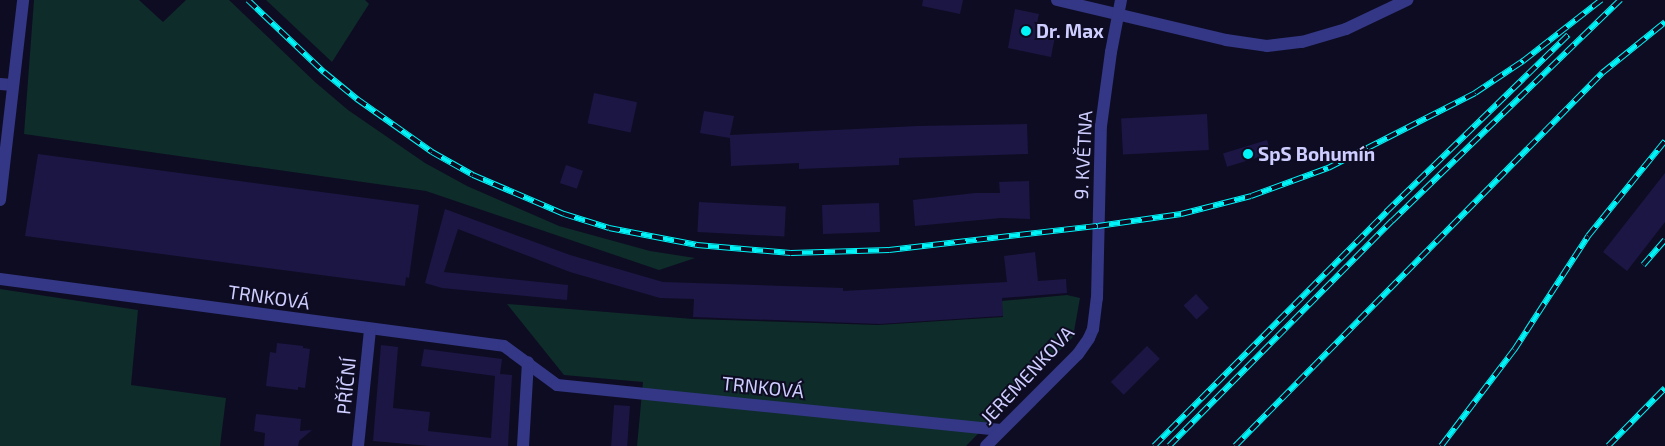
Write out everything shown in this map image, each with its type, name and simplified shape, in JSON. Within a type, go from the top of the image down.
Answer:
[{"type":"street","points":[[0,200],[6,84],[22,0]]},
{"type":"street","points":[[1056,0],[1235,42],[1252,45],[1283,46],[1346,29],[1406,0]]},
{"type":"street","name":"9. KVĚTNA","points":[[1097,298],[1101,126],[1121,0]]},
{"type":"street","name":"TRNKOVÁ","points":[[0,279],[370,330],[504,346],[557,385],[1001,430]]},
{"type":"street","name":"JEREMENKOVA","points":[[986,446],[1085,346],[1093,329],[1097,298]]},
{"type":"street","name":"PŘÍČNÍ","points":[[358,446],[370,330]]},
{"type":"street","points":[[523,446],[528,362]]},
{"type":"green space","points":[[34,0],[139,0],[163,22],[186,0],[229,0],[315,82],[348,110],[425,163],[467,186],[559,226],[650,251],[695,258],[659,270],[426,191],[24,134]]},
{"type":"green space","points":[[266,0],[365,0],[369,4],[332,62]]},
{"type":"green space","points":[[0,289],[138,310],[131,385],[226,398],[220,446],[0,446]]},
{"type":"green space","points":[[1067,295],[1080,298],[1073,337],[966,446],[637,446],[643,382],[564,375],[507,304],[693,319],[878,325],[1003,317],[1001,301]]},
{"type":"building","points":[[923,0],[963,0],[960,14],[922,6]]},
{"type":"building","points":[[1015,9],[1039,14],[1036,27],[1056,31],[1051,57],[1008,48]]},
{"type":"building","points":[[594,93],[637,102],[631,132],[588,123]]},
{"type":"building","points":[[704,111],[734,116],[730,135],[918,126],[1027,124],[1028,154],[899,158],[899,165],[799,169],[799,163],[731,166],[730,138],[700,133]]},
{"type":"building","points":[[1207,114],[1209,150],[1123,154],[1121,119]]},
{"type":"building","name":"SpS Bohumín","points":[[1267,140],[1271,153],[1227,167],[1223,153]]},
{"type":"building","points":[[38,154],[419,205],[409,278],[406,277],[405,286],[25,236]]},
{"type":"building","points":[[566,165],[583,171],[577,189],[560,183]]},
{"type":"building","points":[[1665,173],[1665,222],[1627,271],[1603,252]]},
{"type":"building","points":[[1029,181],[1030,219],[1001,218],[915,226],[913,200],[975,193],[1000,193],[999,182]]},
{"type":"building","points":[[699,202],[786,207],[784,237],[697,232]]},
{"type":"building","points":[[879,203],[880,232],[823,234],[822,205]]},
{"type":"building","points":[[445,209],[570,255],[663,282],[843,288],[843,291],[1007,282],[1004,256],[1035,252],[1038,281],[1066,279],[1067,293],[1002,298],[1003,316],[880,324],[693,317],[694,299],[660,298],[570,272],[458,229],[444,272],[568,285],[567,300],[442,288],[425,283]]},
{"type":"building","points":[[1196,294],[1209,308],[1197,319],[1184,306]]},
{"type":"building","points":[[277,343],[303,346],[303,348],[310,349],[305,388],[298,387],[298,390],[266,386],[270,352],[276,353]]},
{"type":"building","points":[[381,345],[398,347],[393,408],[430,412],[428,431],[491,438],[495,376],[421,366],[424,349],[502,359],[500,374],[512,375],[508,446],[430,446],[373,441]]},
{"type":"building","points":[[1147,346],[1160,359],[1124,395],[1111,382]]},
{"type":"building","points":[[614,405],[630,406],[627,446],[611,446]]},
{"type":"building","points":[[256,414],[301,419],[300,431],[312,430],[299,441],[298,446],[264,446],[265,433],[254,431]]},
{"type":"railway","points":[[248,0],[324,72],[357,99],[432,152],[473,175],[564,214],[609,228],[697,245],[791,253],[889,250],[1098,226],[1181,214],[1251,196],[1328,168],[1475,93],[1523,61],[1601,0]]},
{"type":"railway","points":[[1169,446],[1392,221],[1620,0]]},
{"type":"railway","points":[[1235,446],[1602,73],[1665,22]]},
{"type":"railway","points":[[1154,446],[1386,212],[1568,35]]},
{"type":"railway","points":[[1441,446],[1514,350],[1588,236],[1665,141]]},
{"type":"railway","points":[[1643,265],[1665,240]]},
{"type":"railway","points":[[1608,446],[1665,388]]},
{"type":"place","name":"Dr. Max","points":[[1026,31]]},
{"type":"place","name":"SpS Bohumín","points":[[1248,154]]}]
